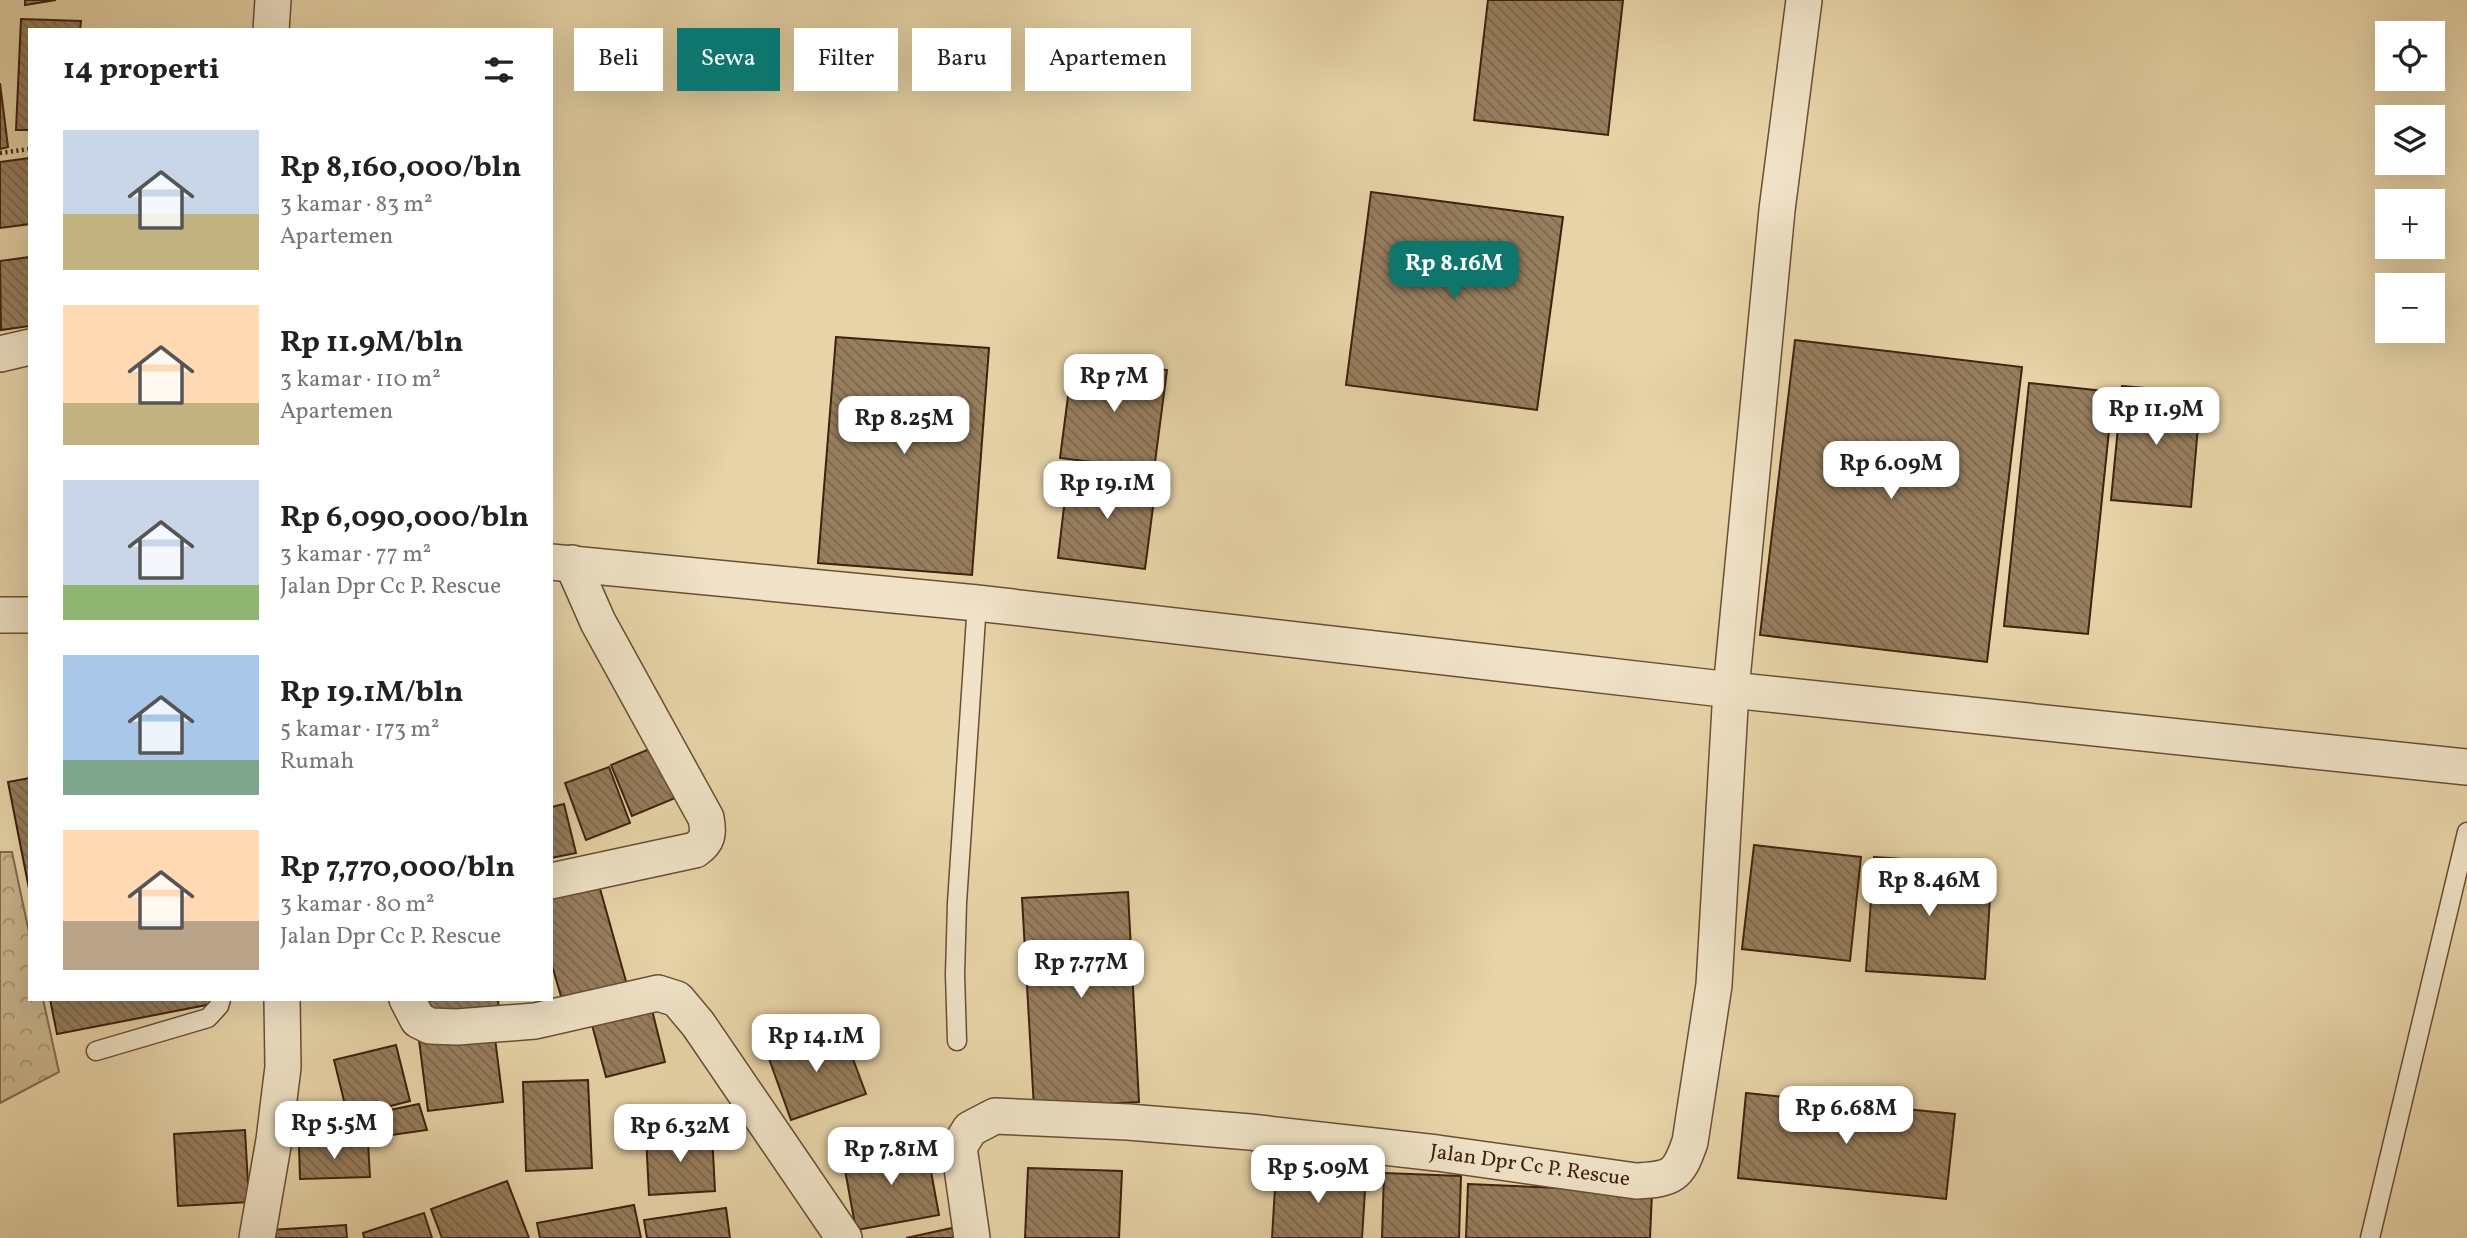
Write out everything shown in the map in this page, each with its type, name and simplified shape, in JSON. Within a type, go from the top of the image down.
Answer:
[{"type":"street","points":[[271,28],[273,0]]},
{"type":"street","name":"Jalan Dpr Cc P. Rescue","points":[[972,1238],[959,1147],[970,1129],[995,1116],[1128,1122],[1250,1132],[1437,1153],[1636,1181],[1663,1180],[1681,1167],[1690,1142],[1714,985],[1731,690],[1777,210],[1804,0]]},
{"type":"street","points":[[0,354],[28,347]]},
{"type":"street","points":[[562,562],[977,603],[1731,690],[2467,767]]},
{"type":"street","points":[[553,881],[695,850],[705,843],[709,833],[706,818],[562,562]]},
{"type":"street","points":[[0,615],[28,615]]},
{"type":"street","points":[[408,1001],[418,1020],[430,1026],[457,1027],[533,1010],[658,993],[677,999],[698,1024],[844,1238]]},
{"type":"street","points":[[257,1238],[283,1067],[282,1001]]},
{"type":"lane","points":[[957,1041],[957,903],[977,603]]},
{"type":"lane","points":[[2370,1238],[2467,832]]},
{"type":"lane","points":[[96,1051],[208,1018],[220,1001]]},
{"type":"path","points":[[0,153],[28,149]]},
{"type":"green space","points":[[0,852],[12,852],[28,928],[28,1001],[43,1001],[59,1072],[0,1103]]},
{"type":"building","points":[[25,0],[56,0],[25,5]]},
{"type":"building","points":[[1488,0],[1623,0],[1608,135],[1474,120]]},
{"type":"building","points":[[21,19],[81,21],[80,28],[28,28],[28,130],[16,130]]},
{"type":"building","points":[[0,83],[8,147],[0,149]]},
{"type":"building","points":[[28,158],[28,224],[0,228],[0,162]]},
{"type":"building","points":[[1371,192],[1563,217],[1537,410],[1346,385]]},
{"type":"building","points":[[28,257],[28,326],[1,330],[0,261]]},
{"type":"building","points":[[836,337],[989,348],[972,575],[818,563]]},
{"type":"building","points":[[1795,340],[2022,367],[1987,662],[1760,635]]},
{"type":"building","points":[[1073,358],[1167,370],[1154,470],[1060,458]]},
{"type":"building","points":[[2029,383],[2113,392],[2088,634],[2004,626]]},
{"type":"building","points":[[2122,386],[2201,393],[2191,507],[2111,500]]},
{"type":"building","points":[[1068,473],[1156,484],[1145,569],[1058,558]]},
{"type":"building","points":[[659,745],[680,796],[632,816],[611,765]]},
{"type":"building","points":[[609,767],[630,823],[586,840],[565,783]]},
{"type":"building","points":[[28,778],[28,884],[8,782]]},
{"type":"building","points":[[564,804],[576,853],[553,858],[553,807]]},
{"type":"building","points":[[1754,845],[1861,857],[1850,961],[1742,949]]},
{"type":"building","points":[[1874,857],[1992,865],[1985,979],[1866,971]]},
{"type":"building","points":[[599,885],[629,992],[565,1010],[553,969],[553,897]]},
{"type":"building","points":[[1128,892],[1139,1102],[1034,1108],[1022,898]]},
{"type":"building","points":[[50,1001],[211,1001],[212,1004],[57,1034]]},
{"type":"building","points":[[429,1001],[498,1001],[499,1012],[431,1019]]},
{"type":"building","points":[[651,1006],[665,1062],[606,1077],[591,1021]]},
{"type":"building","points":[[841,1027],[866,1094],[791,1120],[767,1053]]},
{"type":"building","points":[[494,1030],[503,1102],[428,1111],[419,1040]]},
{"type":"building","points":[[396,1045],[410,1101],[348,1117],[334,1060]]},
{"type":"building","points":[[588,1080],[592,1168],[526,1171],[523,1082]]},
{"type":"building","points":[[1746,1093],[1955,1114],[1946,1199],[1738,1178]]},
{"type":"building","points":[[419,1104],[427,1130],[363,1139],[360,1116]]},
{"type":"building","points":[[245,1130],[249,1202],[178,1206],[174,1134]]},
{"type":"building","points":[[712,1133],[715,1191],[649,1195],[646,1136]]},
{"type":"building","points":[[368,1142],[370,1177],[300,1179],[299,1145]]},
{"type":"building","points":[[926,1144],[939,1215],[856,1230],[843,1159]]},
{"type":"building","points":[[1028,1168],[1122,1171],[1119,1238],[1025,1238]]},
{"type":"building","points":[[1276,1170],[1366,1175],[1362,1238],[1272,1238]]},
{"type":"building","points":[[1384,1173],[1461,1176],[1459,1238],[1382,1238]]},
{"type":"building","points":[[507,1181],[529,1238],[442,1238],[431,1209]]},
{"type":"building","points":[[1468,1184],[1652,1192],[1650,1238],[1466,1238]]},
{"type":"building","points":[[634,1205],[641,1238],[540,1238],[537,1223]]},
{"type":"building","points":[[726,1208],[730,1238],[647,1238],[644,1220]]},
{"type":"building","points":[[424,1213],[432,1238],[364,1238],[363,1233]]},
{"type":"building","points":[[346,1225],[347,1238],[271,1238],[271,1230]]},
{"type":"building","points":[[952,1228],[955,1238],[906,1238]]}]
